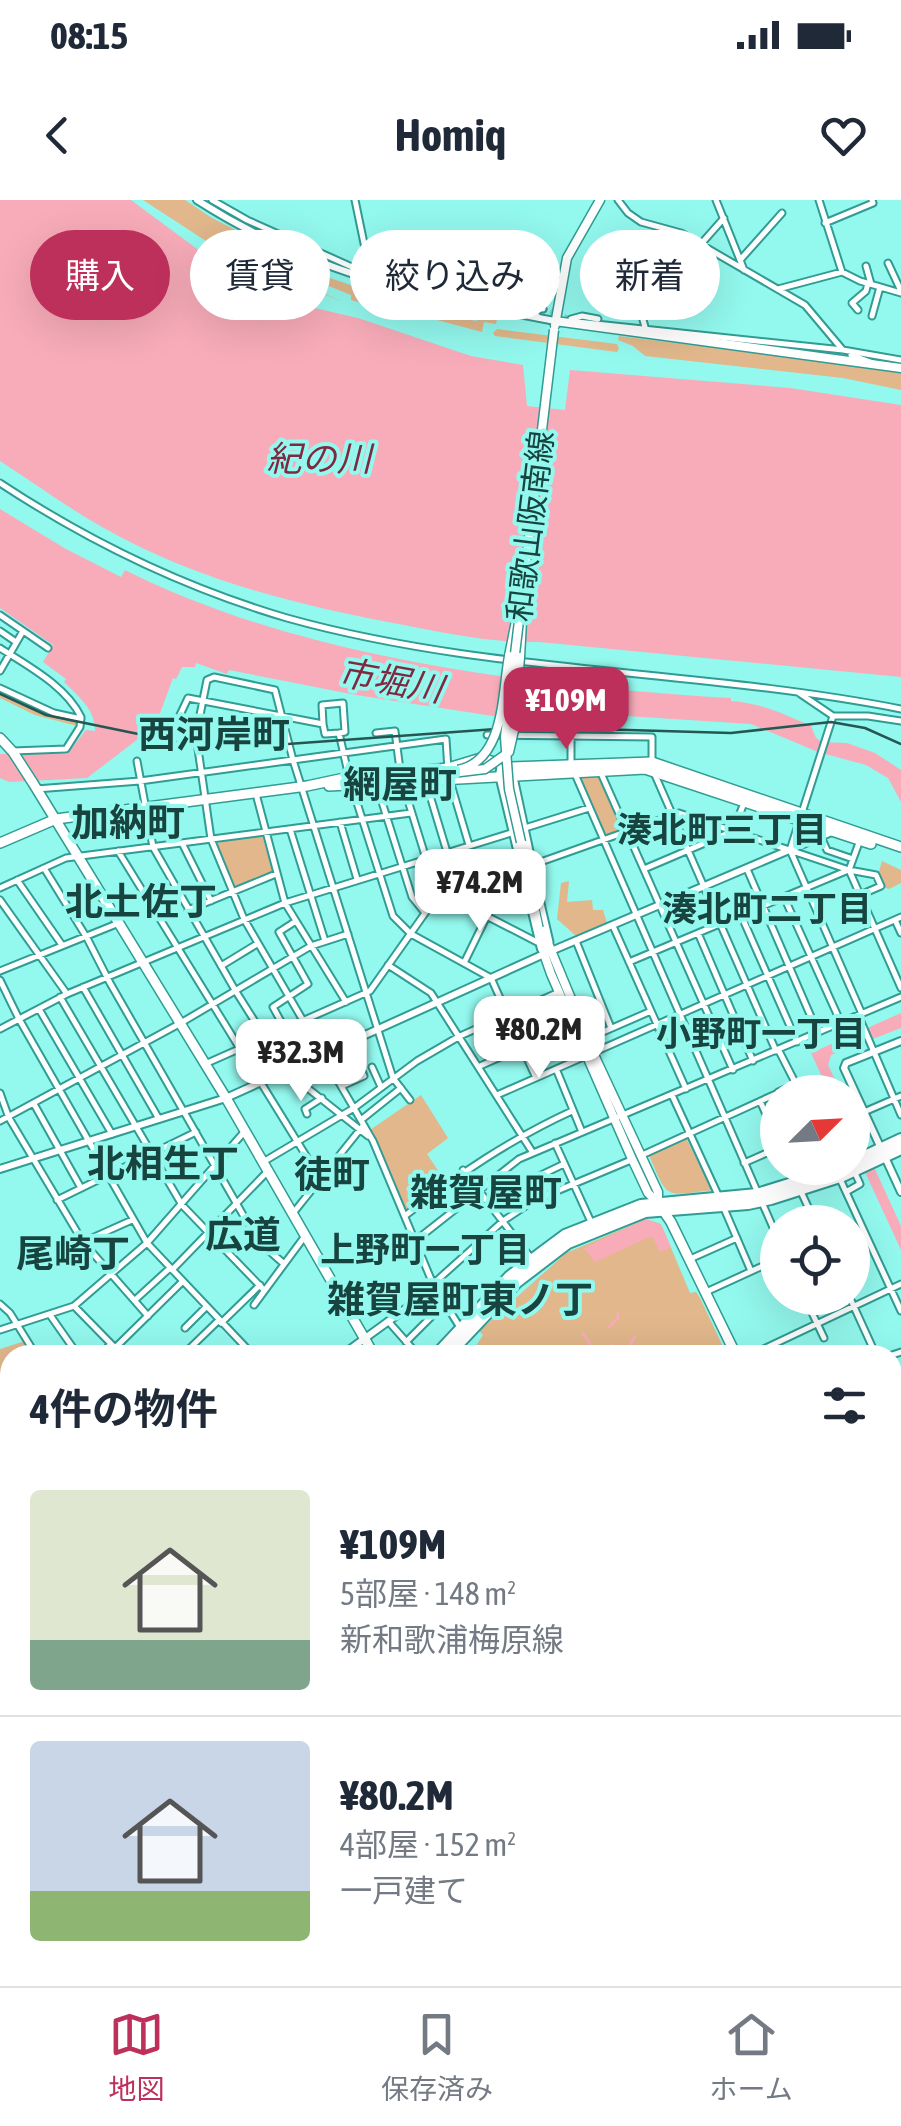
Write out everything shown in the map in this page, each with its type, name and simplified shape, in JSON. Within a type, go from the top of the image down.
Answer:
[{"type":"highway","points":[[880,1154],[901,1139]]},
{"type":"highway","points":[[870,1159],[901,1148]]},
{"type":"highway","points":[[455,1345],[531,1258],[557,1240],[641,1205],[660,1207],[759,1198],[798,1186]]},
{"type":"highway","points":[[448,1345],[553,1252],[660,1207]]},
{"type":"main road","name":"和歌山阪南線","points":[[600,200],[567,258],[555,326],[505,737],[509,788],[558,992],[590,1055],[648,1193],[660,1207]]},
{"type":"main road","points":[[555,326],[573,322],[901,368]]},
{"type":"main road","points":[[446,773],[472,766],[486,755],[496,726],[524,586]]},
{"type":"main road","points":[[328,784],[484,769],[508,752],[515,726],[524,586]]},
{"type":"main road","points":[[0,738],[56,820],[226,1098],[368,1345]]},
{"type":"main road","points":[[350,781],[376,783],[401,775],[425,780],[492,755],[500,770],[513,774],[652,766],[802,816]]},
{"type":"main road","points":[[0,843],[56,820],[350,781],[500,770],[652,766],[901,851]]},
{"type":"main road","points":[[835,828],[860,840],[901,851]]},
{"type":"main road","name":"和歌山阪南線","points":[[547,953],[587,1039],[590,1055]]},
{"type":"main road","points":[[660,1207],[731,1345]]},
{"type":"street","points":[[197,200],[247,230],[350,275]]},
{"type":"street","points":[[212,200],[324,257],[350,265]]},
{"type":"street","points":[[355,200],[361,230]]},
{"type":"street","points":[[618,200],[641,222],[668,230]]},
{"type":"street","points":[[716,200],[746,272]]},
{"type":"street","points":[[819,200],[842,272]]},
{"type":"street","points":[[825,222],[874,204],[872,200]]},
{"type":"street","points":[[740,260],[782,213]]},
{"type":"street","points":[[713,230],[724,218]]},
{"type":"street","points":[[720,256],[806,305],[843,350],[876,364]]},
{"type":"street","points":[[888,263],[901,292]]},
{"type":"street","points":[[858,310],[852,303],[870,284],[866,266]]},
{"type":"street","points":[[778,289],[842,272],[901,292]]},
{"type":"street","points":[[872,316],[880,287]]},
{"type":"street","points":[[543,320],[555,326]]},
{"type":"street","points":[[644,320],[646,328]]},
{"type":"street","points":[[573,322],[843,350],[901,360]]},
{"type":"street","points":[[0,482],[62,521],[155,570],[288,618],[490,657],[798,691],[901,709]]},
{"type":"street","points":[[0,614],[48,648]]},
{"type":"street","points":[[0,631],[16,642]]},
{"type":"street","points":[[0,671],[24,631]]},
{"type":"street","points":[[0,648],[66,697],[81,719],[68,748],[13,752]]},
{"type":"street","points":[[410,1100],[393,1078],[293,760],[275,690],[214,677],[206,680],[196,736],[211,840],[244,920],[373,1141],[433,1284],[464,1332]]},
{"type":"street","points":[[0,688],[54,713],[81,719]]},
{"type":"street","points":[[798,691],[833,716],[868,716],[901,722]]},
{"type":"street","points":[[179,717],[188,698],[323,724]]},
{"type":"street","points":[[343,703],[345,732],[325,734],[323,724],[322,705],[343,703]]},
{"type":"street","points":[[833,716],[790,850],[872,1049],[897,1097],[901,1115]]},
{"type":"street","points":[[376,733],[396,731],[401,775],[440,892],[538,942]]},
{"type":"street","points":[[340,732],[350,781],[393,916],[411,934],[491,978],[536,1078]]},
{"type":"street","points":[[492,755],[489,734],[652,737],[652,766],[672,815],[746,986],[791,1075]]},
{"type":"street","points":[[571,734],[572,768],[762,1205]]},
{"type":"street","points":[[34,786],[140,782],[446,740],[446,773],[469,845]]},
{"type":"street","points":[[137,761],[153,847],[202,937],[265,1039],[286,1070],[362,1125]]},
{"type":"street","points":[[500,770],[538,942],[547,953]]},
{"type":"street","points":[[600,770],[732,1070]]},
{"type":"street","points":[[513,774],[538,886],[547,953]]},
{"type":"street","points":[[425,780],[447,852]]},
{"type":"street","points":[[376,783],[412,897],[426,913]]},
{"type":"street","points":[[256,794],[285,903],[346,1002]]},
{"type":"street","points":[[644,869],[733,831],[745,800]]},
{"type":"street","points":[[524,829],[589,808]]},
{"type":"street","points":[[0,888],[77,857],[412,813]]},
{"type":"street","points":[[532,865],[680,813],[876,876],[880,886],[860,895]]},
{"type":"street","points":[[340,822],[357,879]]},
{"type":"street","points":[[0,1169],[226,1098],[835,828]]},
{"type":"street","points":[[290,829],[325,941]]},
{"type":"street","points":[[0,1030],[63,995],[285,903],[510,829]]},
{"type":"street","points":[[821,837],[827,850],[852,859]]},
{"type":"street","points":[[860,840],[849,870],[901,988]]},
{"type":"street","points":[[182,843],[211,901]]},
{"type":"street","points":[[118,851],[321,1180]]},
{"type":"street","points":[[44,868],[258,1241],[284,1263]]},
{"type":"street","points":[[205,1064],[366,993],[440,892],[520,869]]},
{"type":"street","points":[[747,869],[818,1033]]},
{"type":"street","points":[[629,962],[849,870]]},
{"type":"street","points":[[188,910],[276,874]]},
{"type":"street","points":[[17,880],[62,946]]},
{"type":"street","points":[[784,896],[841,1024]]},
{"type":"street","points":[[0,900],[39,953],[99,1067],[182,1204],[262,1287]]},
{"type":"street","points":[[741,915],[797,1042]]},
{"type":"street","points":[[464,964],[486,918]]},
{"type":"street","points":[[497,1095],[898,919],[901,934]]},
{"type":"street","points":[[284,1030],[273,1007],[308,984],[279,932],[296,921]]},
{"type":"street","points":[[0,971],[118,923]]},
{"type":"street","points":[[613,926],[686,1089]]},
{"type":"street","points":[[698,932],[753,1061]]},
{"type":"street","points":[[0,1121],[179,1024],[311,946],[348,934]]},
{"type":"street","points":[[576,941],[611,1028]]},
{"type":"street","points":[[220,966],[258,944]]},
{"type":"street","points":[[388,966],[431,993],[438,1002],[533,1153]]},
{"type":"street","points":[[0,980],[147,1244],[243,1345]]},
{"type":"street","points":[[83,987],[160,1119]]},
{"type":"street","points":[[134,1300],[210,1232],[266,1166],[296,1142],[460,1036],[558,992]]},
{"type":"street","points":[[0,1000],[8,996]]},
{"type":"street","points":[[415,1240],[520,1159],[901,998]]},
{"type":"street","points":[[39,1009],[112,1134]]},
{"type":"street","points":[[587,1039],[651,1011]]},
{"type":"street","points":[[480,1067],[573,1025]]},
{"type":"street","points":[[847,1075],[846,1063],[872,1049],[901,1041]]},
{"type":"street","points":[[342,1086],[364,1076],[357,1061]]},
{"type":"street","points":[[570,1062],[555,1072],[582,1132]]},
{"type":"street","points":[[372,1067],[382,1088]]},
{"type":"street","points":[[292,1214],[362,1125],[401,1088]]},
{"type":"street","points":[[0,1093],[9,1118],[83,1242],[148,1316]]},
{"type":"street","points":[[672,1095],[751,1271]]},
{"type":"street","points":[[870,1109],[897,1097]]},
{"type":"street","points":[[307,1114],[305,1109],[322,1098]]},
{"type":"street","points":[[357,1345],[503,1221],[545,1196],[760,1101]]},
{"type":"street","points":[[34,1104],[81,1188]]},
{"type":"street","points":[[404,1216],[463,1170],[522,1134],[572,1111]]},
{"type":"street","points":[[870,1128],[900,1190]]},
{"type":"street","points":[[57,1200],[196,1132]]},
{"type":"street","points":[[0,1330],[74,1306],[147,1244],[245,1132]]},
{"type":"street","points":[[555,1143],[592,1224]]},
{"type":"street","points":[[744,1163],[760,1154]]},
{"type":"street","points":[[545,1196],[536,1177],[564,1164]]},
{"type":"street","points":[[463,1170],[531,1258]]},
{"type":"street","points":[[843,1185],[850,1205]]},
{"type":"street","points":[[846,1192],[858,1185]]},
{"type":"street","points":[[798,1186],[807,1205]]},
{"type":"street","points":[[83,1242],[132,1220]]},
{"type":"street","points":[[194,1345],[262,1287],[306,1236]]},
{"type":"street","points":[[690,1260],[736,1238]]},
{"type":"street","points":[[870,1249],[901,1311]]},
{"type":"street","points":[[706,1292],[760,1267]]},
{"type":"street","points":[[114,1345],[182,1282]]},
{"type":"street","points":[[870,1299],[901,1284]]},
{"type":"street","points":[[254,1305],[262,1287]]},
{"type":"street","points":[[0,1304],[30,1345]]},
{"type":"street","points":[[406,1342],[444,1304]]},
{"type":"street","points":[[74,1306],[112,1345]]},
{"type":"street","points":[[185,1328],[206,1307]]},
{"type":"street","points":[[50,1314],[71,1345]]},
{"type":"street","points":[[812,1315],[824,1338]]},
{"type":"street","points":[[772,1345],[836,1315]]},
{"type":"street","points":[[858,1315],[872,1345]]},
{"type":"street","points":[[388,1321],[409,1345]]},
{"type":"shaded area","points":[[143,200],[185,200],[236,230],[190,231]]},
{"type":"shaded area","points":[[330,278],[350,285],[350,295],[330,287]]},
{"type":"shaded area","points":[[437,320],[497,320],[496,324],[484,322],[482,332]]},
{"type":"shaded area","points":[[497,329],[617,344],[619,349],[617,352],[495,336]]},
{"type":"shaded area","points":[[619,336],[886,369],[901,373],[901,390],[843,378],[645,356],[618,340]]},
{"type":"shaded area","points":[[0,690],[34,708],[78,721],[77,726],[35,715],[0,698]]},
{"type":"shaded area","points":[[600,776],[624,830],[606,837],[581,777]]},
{"type":"shaded area","points":[[262,835],[273,871],[233,887],[216,843]]},
{"type":"shaded area","points":[[882,861],[901,870],[901,883],[889,889],[883,887],[878,875]]},
{"type":"shaded area","points":[[569,881],[567,902],[592,900],[593,910],[603,910],[607,923],[576,936],[557,919],[561,883]]},
{"type":"shaded area","points":[[421,1095],[448,1138],[427,1154],[445,1181],[406,1211],[370,1130]]},
{"type":"shaded area","points":[[686,1138],[713,1190],[670,1192],[660,1180],[649,1155]]},
{"type":"shaded area","points":[[646,1219],[661,1224],[690,1293],[696,1292],[700,1298],[722,1345],[476,1345],[483,1335],[479,1331],[566,1253]]},
{"type":"water","name":"紀の川","points":[[0,200],[131,200],[190,244],[190,320],[330,320],[330,312],[350,316],[350,320],[364,320],[471,356],[523,365],[527,406],[565,410],[570,370],[790,388],[901,405],[901,677],[488,639],[326,609],[249,589],[137,546],[0,461]]},
{"type":"water","name":"市堀川","points":[[0,509],[121,577],[125,570],[194,601],[343,647],[499,676],[731,698],[772,710],[811,726],[822,742],[847,743],[875,753],[901,770],[901,802],[888,778],[866,765],[818,752],[751,724],[611,715],[493,716],[229,670],[227,674],[196,663],[195,667],[182,667],[173,678],[152,735],[138,739],[87,778],[9,782],[0,778],[0,754],[67,754],[86,730],[95,731],[95,723],[85,704],[64,682],[66,679],[43,662],[53,645],[0,608]]},
{"type":"water","points":[[901,1013],[901,1028],[831,1055],[828,1065],[833,1075],[821,1075],[811,1053]]},
{"type":"water","points":[[870,1158],[901,1226],[901,1250],[870,1183]]},
{"type":"water","points":[[646,1219],[661,1225],[671,1247],[660,1252],[652,1236],[595,1262],[584,1248]]},
{"type":"waterway","points":[[609,1327],[618,1313]]},
{"type":"waterway","points":[[583,1333],[591,1345]]},
{"type":"waterway","points":[[630,1345],[635,1336]]},
{"type":"tunnel","points":[[560,315],[571,319]]},
{"type":"railway","points":[[0,694],[46,715],[177,742],[260,746],[525,727],[731,733],[831,722],[865,728],[901,744]]},
{"type":"district","name":"西河岸町","points":[[214,734]]},
{"type":"district","name":"網屋町","points":[[400,784]]},
{"type":"district","name":"加納町","points":[[128,822]]},
{"type":"district","name":"湊北町三丁目","points":[[722,829]]},
{"type":"district","name":"北土佐丁","points":[[141,901]]},
{"type":"district","name":"湊北町二丁目","points":[[767,908]]},
{"type":"district","name":"小野町一丁目","points":[[761,1033]]},
{"type":"district","name":"北相生丁","points":[[163,1163]]},
{"type":"district","name":"徒町","points":[[332,1174]]},
{"type":"district","name":"雑賀屋町","points":[[486,1192]]},
{"type":"district","name":"広道","points":[[243,1234]]},
{"type":"district","name":"上野町一丁目","points":[[425,1249]]},
{"type":"district","name":"尾崎丁","points":[[73,1253]]},
{"type":"district","name":"雑賀屋町東ノ丁","points":[[460,1299]]}]
